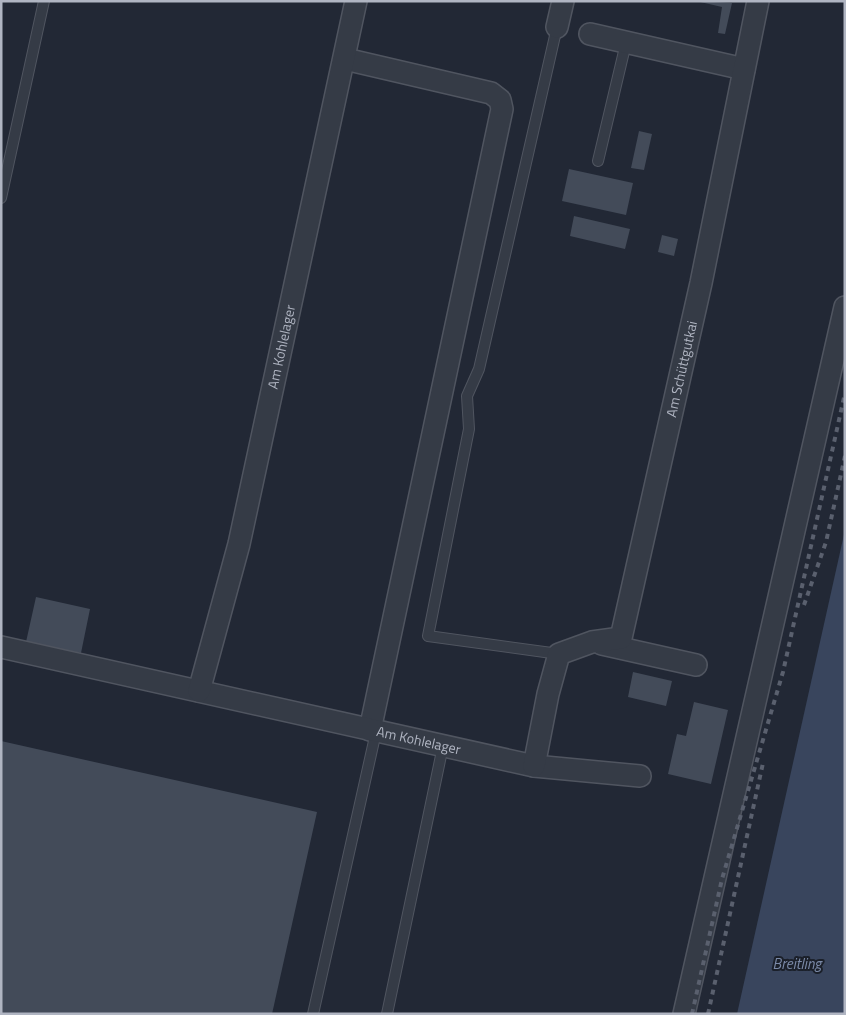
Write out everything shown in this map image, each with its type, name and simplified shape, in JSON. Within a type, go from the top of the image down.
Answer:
[{"type":"street","name":"Am Kohlelager","points":[[199,691],[239,544],[356,1]]},
{"type":"street","points":[[557,27],[563,1]]},
{"type":"street","name":"Am Schüttgutkai","points":[[559,654],[592,642],[621,638],[701,283],[758,1]]},
{"type":"street","points":[[590,34],[744,69]]},
{"type":"street","points":[[344,59],[491,94],[500,100],[502,109],[373,731]]},
{"type":"street","points":[[684,1014],[845,307]]},
{"type":"street","points":[[592,642],[696,665]]},
{"type":"street","name":"Am Kohlelager","points":[[1,647],[534,766],[640,776]]},
{"type":"street","points":[[534,766],[548,694],[559,654]]},
{"type":"lane","points":[[1,198],[44,1]]},
{"type":"lane","points":[[557,27],[479,369],[467,396],[469,429],[428,636],[559,654]]},
{"type":"lane","points":[[598,161],[626,43]]},
{"type":"lane","points":[[313,1014],[373,731]]},
{"type":"lane","points":[[388,1014],[443,746]]},
{"type":"water","name":"Breitling","points":[[845,530],[845,1014],[737,1014]]},
{"type":"building","points":[[696,1],[732,3],[725,34],[718,33],[722,7]]},
{"type":"building","points":[[639,131],[652,134],[644,170],[631,168]]},
{"type":"building","points":[[569,169],[633,183],[626,215],[562,201]]},
{"type":"building","points":[[574,216],[630,229],[625,249],[570,236]]},
{"type":"building","points":[[662,235],[678,239],[674,256],[658,252]]},
{"type":"building","points":[[36,597],[90,609],[81,653],[26,642]]},
{"type":"building","points":[[633,672],[672,681],[666,706],[628,697]]},
{"type":"building","points":[[694,702],[728,710],[711,784],[668,774],[677,734],[686,736]]},
{"type":"building","points":[[1,741],[317,812],[272,1014],[1,1014]]},
{"type":"railway","points":[[692,1014],[722,879],[783,672],[845,393]]},
{"type":"railway","points":[[804,605],[826,542],[845,456]]},
{"type":"railway","points":[[708,1014],[763,763]]}]
